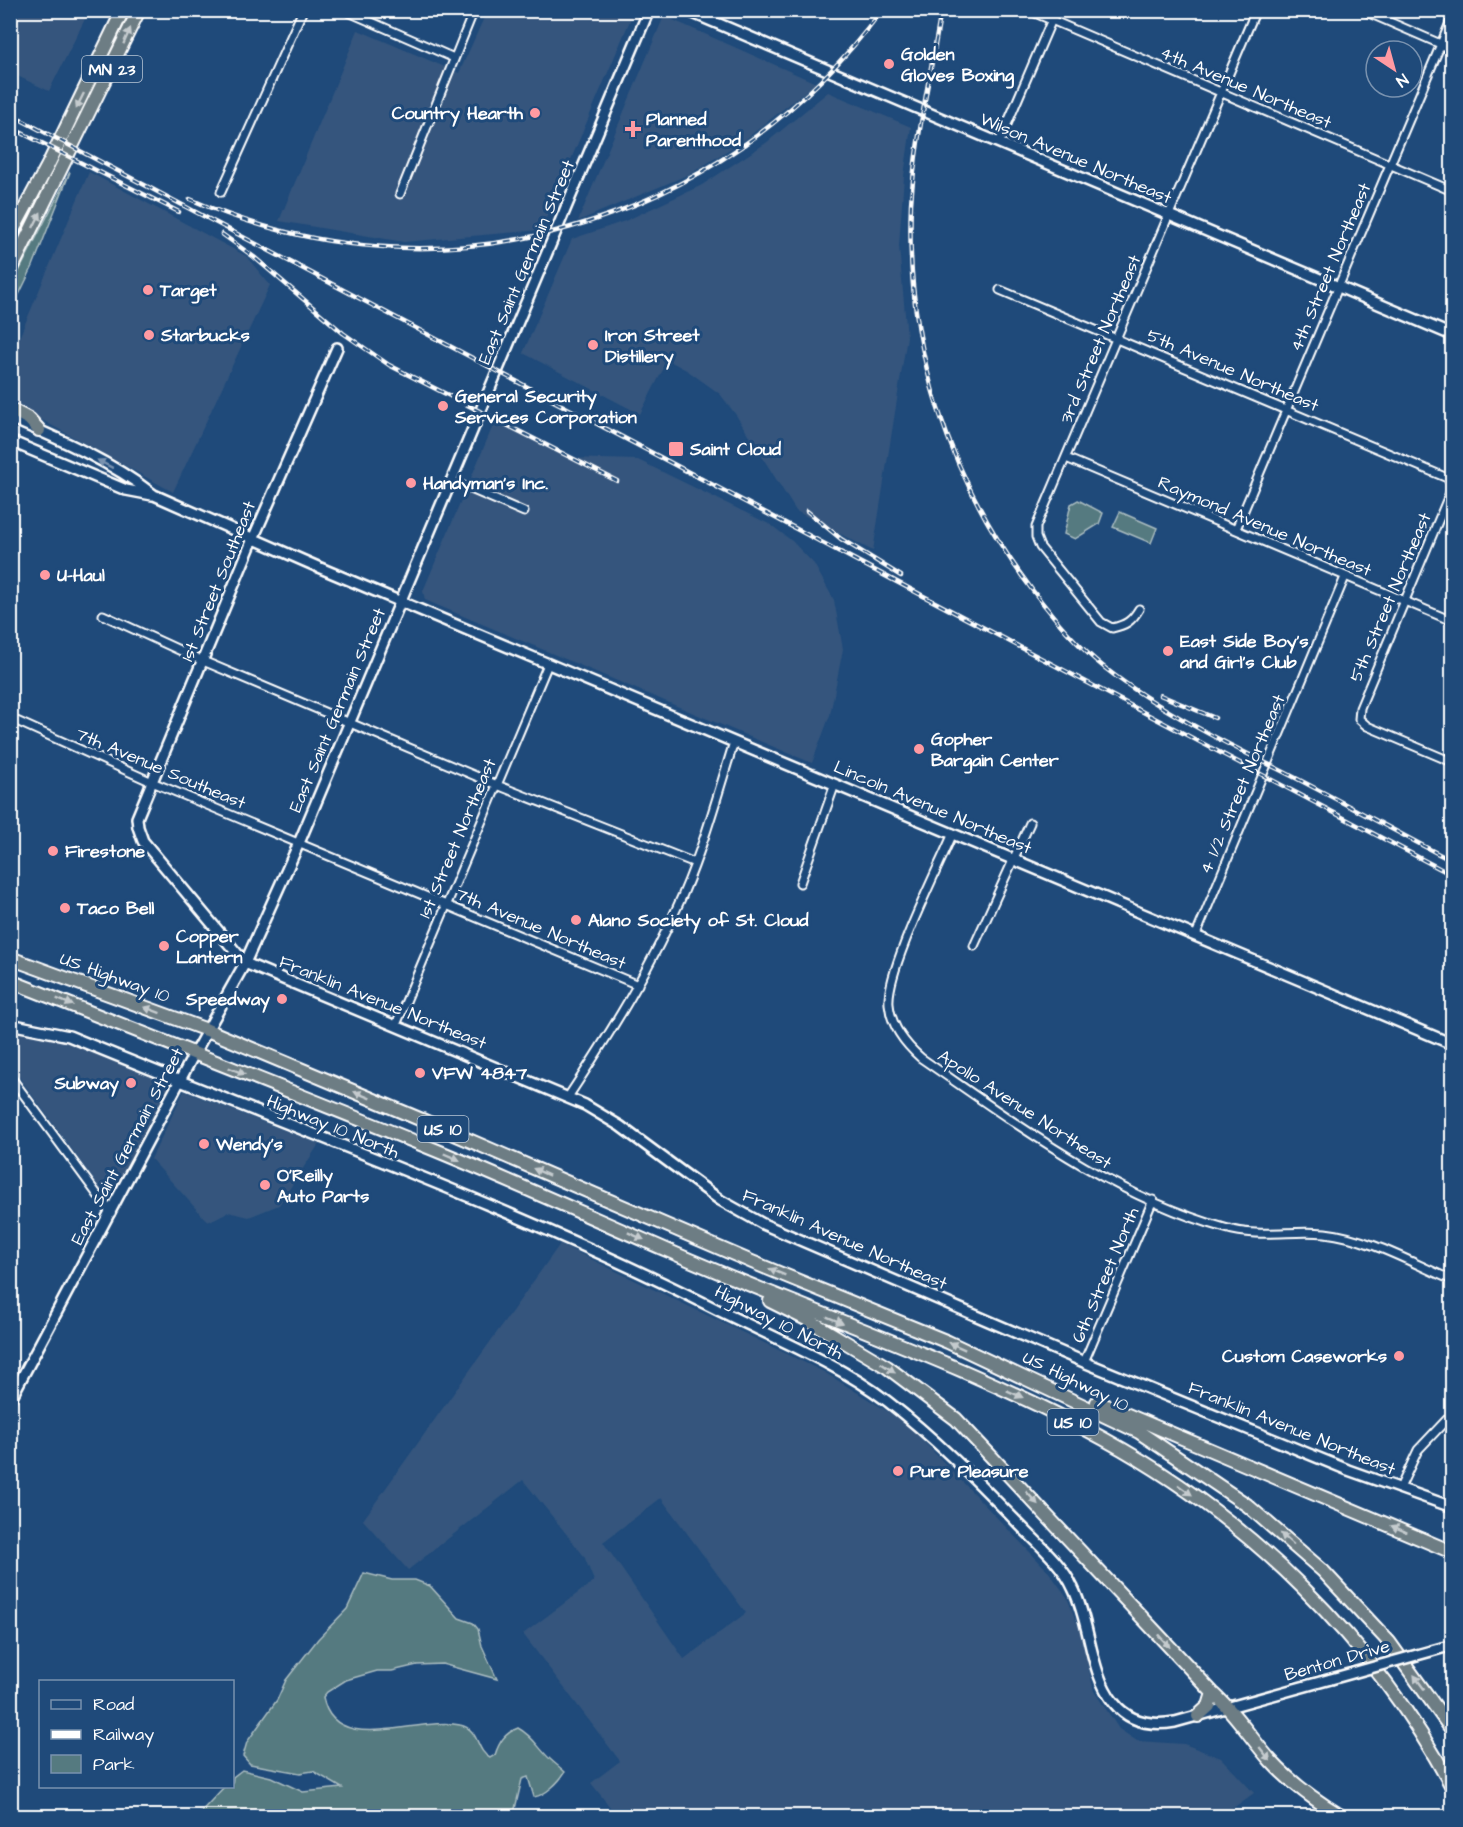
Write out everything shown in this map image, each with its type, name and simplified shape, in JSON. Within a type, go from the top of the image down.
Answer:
[{"type":"highway","name":"MN 23","points":[[10,236],[57,147],[123,10]]},
{"type":"highway","name":"MN 23","points":[[10,272],[139,10]]},
{"type":"highway","points":[[10,409],[29,418],[39,430]]},
{"type":"highway","name":"US Highway 10","points":[[10,958],[207,1030],[594,1196],[1007,1368],[1139,1432],[1197,1469],[1274,1527],[1323,1571],[1368,1618],[1412,1672],[1452,1730]]},
{"type":"highway","name":"US 10","points":[[10,981],[426,1146],[669,1252],[1027,1400],[1108,1441],[1179,1486],[1284,1570],[1349,1638],[1405,1709],[1452,1787]]},
{"type":"highway","points":[[669,1252],[851,1344],[948,1413],[988,1452],[1213,1693],[1230,1707],[1271,1761],[1319,1803],[1341,1816]]},
{"type":"highway","points":[[1007,1368],[1138,1418],[1452,1552]]},
{"type":"highway","points":[[1198,1716],[1209,1706],[1213,1693]]},
{"type":"street","points":[[221,192],[303,10]]},
{"type":"street","points":[[344,10],[454,58]]},
{"type":"street","points":[[400,194],[474,10]]},
{"type":"street","name":"East Saint Germain Street","points":[[10,1400],[194,1054],[245,963],[299,843],[649,10]]},
{"type":"street","name":"Wilson Avenue Northeast","points":[[686,10],[1452,335]]},
{"type":"street","name":"4th Avenue Northeast","points":[[1028,10],[1452,190]]},
{"type":"street","points":[[999,143],[1056,10]]},
{"type":"street","name":"3rd Street Northeast","points":[[1139,609],[1132,620],[1123,626],[1112,628],[1101,622],[1040,547],[1036,537],[1036,527],[1256,10]]},
{"type":"street","points":[[1362,10],[1452,49]]},
{"type":"street","name":"4th Street Northeast","points":[[1236,529],[1452,18]]},
{"type":"street","name":"5th Avenue Northeast","points":[[1000,290],[1452,480]]},
{"type":"street","name":"1st Street Southeast","points":[[245,963],[143,841],[138,827],[139,811],[253,538],[337,348]]},
{"type":"street","points":[[10,418],[39,430],[132,478],[154,495]]},
{"type":"street","points":[[10,441],[126,490],[154,495]]},
{"type":"street","name":"Raymond Avenue Northeast","points":[[1066,458],[1452,621]]},
{"type":"street","points":[[452,481],[524,512]]},
{"type":"street","name":"5th Street Northeast","points":[[1452,488],[1360,708],[1359,718],[1366,726],[1452,762]]},
{"type":"street","name":"Lincoln Avenue Northeast","points":[[154,495],[400,602],[1452,1044]]},
{"type":"street","name":"4 1/2 Street Northeast","points":[[1196,935],[1345,577]]},
{"type":"street","points":[[103,615],[203,661],[350,721],[497,785],[695,863]]},
{"type":"street","name":"1st Street Northeast","points":[[396,1025],[548,664]]},
{"type":"street","name":"7th Avenue Southeast","points":[[10,718],[152,782],[299,843]]},
{"type":"street","points":[[568,1096],[638,985],[669,926],[695,863],[734,742]]},
{"type":"street","points":[[800,883],[835,784]]},
{"type":"street","points":[[974,946],[1030,823]]},
{"type":"street","name":"Apollo Avenue Northeast","points":[[953,833],[890,984],[889,1002],[897,1029],[921,1058],[1071,1161],[1104,1179],[1153,1200],[1225,1228],[1242,1232],[1324,1233],[1353,1239],[1452,1280]]},
{"type":"street","name":"7th Avenue Northeast","points":[[299,843],[638,985]]},
{"type":"street","name":"Franklin Avenue Northeast","points":[[245,963],[568,1096],[620,1126],[720,1200],[763,1224],[1084,1362],[1400,1488],[1452,1506]]},
{"type":"street","name":"Highway 10 North","points":[[10,1024],[55,1032],[565,1237],[653,1277],[853,1378],[901,1412],[952,1455],[1062,1570],[1078,1598],[1102,1680],[1113,1702],[1122,1712],[1134,1720],[1160,1725],[1230,1707]]},
{"type":"street","points":[[10,1076],[111,1213]]},
{"type":"street","name":"6th Street North","points":[[1084,1362],[1153,1200]]},
{"type":"street","points":[[1400,1488],[1418,1450],[1452,1413]]},
{"type":"street","name":"Benton Drive","points":[[1230,1707],[1448,1647]]},
{"type":"shaded area","points":[[11,10],[89,11],[49,91],[11,73]]},
{"type":"shaded area","points":[[487,11],[634,11],[541,230],[404,242],[279,221],[358,30],[459,73]]},
{"type":"shaded area","points":[[664,16],[816,83],[746,139],[690,174],[578,221]]},
{"type":"shaded area","points":[[828,92],[911,127],[904,176],[899,246],[907,337],[873,551],[796,511],[736,415],[720,394],[688,371],[668,360],[640,414],[523,353],[572,239],[625,221],[702,185],[766,143]]},
{"type":"shaded area","points":[[89,172],[246,256],[270,285],[173,492],[11,403],[11,357]]},
{"type":"shaded area","points":[[495,421],[567,458],[638,460],[771,525],[792,541],[814,564],[834,600],[843,649],[830,715],[812,763],[425,600],[423,591]]},
{"type":"shaded area","points":[[10,1028],[50,1033],[171,1084],[110,1202],[11,1066]]},
{"type":"shaded area","points":[[184,1091],[319,1144],[279,1205],[249,1217],[228,1212],[208,1222],[151,1159]]},
{"type":"shaded area","points":[[560,1244],[824,1372],[905,1422],[1048,1571],[1067,1597],[1080,1631],[1094,1691],[1119,1729],[1137,1741],[1184,1744],[1221,1758],[1254,1793],[1222,1816],[617,1816],[591,1783],[620,1761],[523,1634],[594,1581],[584,1556],[523,1480],[408,1570],[363,1520]],"holes":[[[661,1498],[746,1613],[684,1659],[603,1542]]]},
{"type":"green space","points":[[70,172],[33,266],[11,311],[11,287]]},
{"type":"green space","points":[[1078,500],[1103,513],[1099,524],[1075,539],[1064,534],[1071,504]]},
{"type":"green space","points":[[1120,512],[1157,528],[1151,543],[1113,527]]},
{"type":"green space","points":[[364,1573],[392,1580],[415,1580],[430,1586],[459,1618],[473,1623],[478,1629],[482,1646],[497,1679],[442,1664],[377,1671],[346,1680],[323,1697],[330,1715],[343,1726],[361,1730],[381,1730],[443,1723],[460,1725],[471,1731],[482,1750],[490,1758],[495,1755],[506,1735],[518,1728],[565,1772],[556,1784],[548,1791],[534,1797],[528,1777],[522,1779],[514,1813],[510,1816],[197,1816],[223,1788],[234,1788],[234,1776],[242,1770],[271,1777],[303,1792],[342,1788],[313,1771],[300,1773],[250,1764],[243,1756],[247,1742],[277,1700],[286,1680],[318,1639],[347,1609]]},
{"type":"railway","points":[[190,199],[285,232],[381,247],[476,245],[569,228],[658,194],[741,147],[817,85],[882,10]]},
{"type":"railway","points":[[941,10],[913,180],[911,257],[916,308],[925,359],[938,408],[955,457],[977,503],[1003,548],[1033,591],[1067,632],[1095,660],[1125,683],[1192,724],[1452,861]]},
{"type":"railway","points":[[10,114],[1452,875]]},
{"type":"railway","points":[[10,127],[179,212]]},
{"type":"railway","points":[[222,234],[254,257],[343,333],[389,365],[617,481]]},
{"type":"railway","points":[[807,511],[841,539],[901,576]]},
{"type":"railway","points":[[1160,695],[1215,718]]},
{"type":"place","name":"Golden Gloves Boxing","points":[[889,64]]},
{"type":"place","name":"Country Hearth","points":[[535,113]]},
{"type":"place","name":"Planned Parenthood","points":[[633,129]]},
{"type":"place","name":"Target","points":[[148,290]]},
{"type":"place","name":"Starbucks","points":[[149,335]]},
{"type":"place","name":"Iron Street Distillery","points":[[593,345]]},
{"type":"place","name":"General Security Services Corporation","points":[[443,406]]},
{"type":"place","name":"Saint Cloud","points":[[676,449]]},
{"type":"place","name":"Handyman's Inc.","points":[[411,483]]},
{"type":"place","name":"U-Haul","points":[[45,575]]},
{"type":"place","name":"East Side Boy's and Girl's Club","points":[[1168,651]]},
{"type":"place","name":"Gopher Bargain Center","points":[[919,749]]},
{"type":"place","name":"Firestone","points":[[53,851]]},
{"type":"place","name":"Taco Bell","points":[[65,908]]},
{"type":"place","name":"Alano Society of St. Cloud","points":[[576,920]]},
{"type":"place","name":"Copper Lantern","points":[[164,946]]},
{"type":"place","name":"Speedway","points":[[282,999]]},
{"type":"place","name":"VFW 4847","points":[[420,1073]]},
{"type":"place","name":"Subway","points":[[131,1083]]},
{"type":"place","name":"Wendy's","points":[[204,1144]]},
{"type":"place","name":"O'Reilly Auto Parts","points":[[265,1185]]},
{"type":"place","name":"Custom Caseworks","points":[[1399,1356]]},
{"type":"place","name":"Pure Pleasure","points":[[898,1471]]}]
